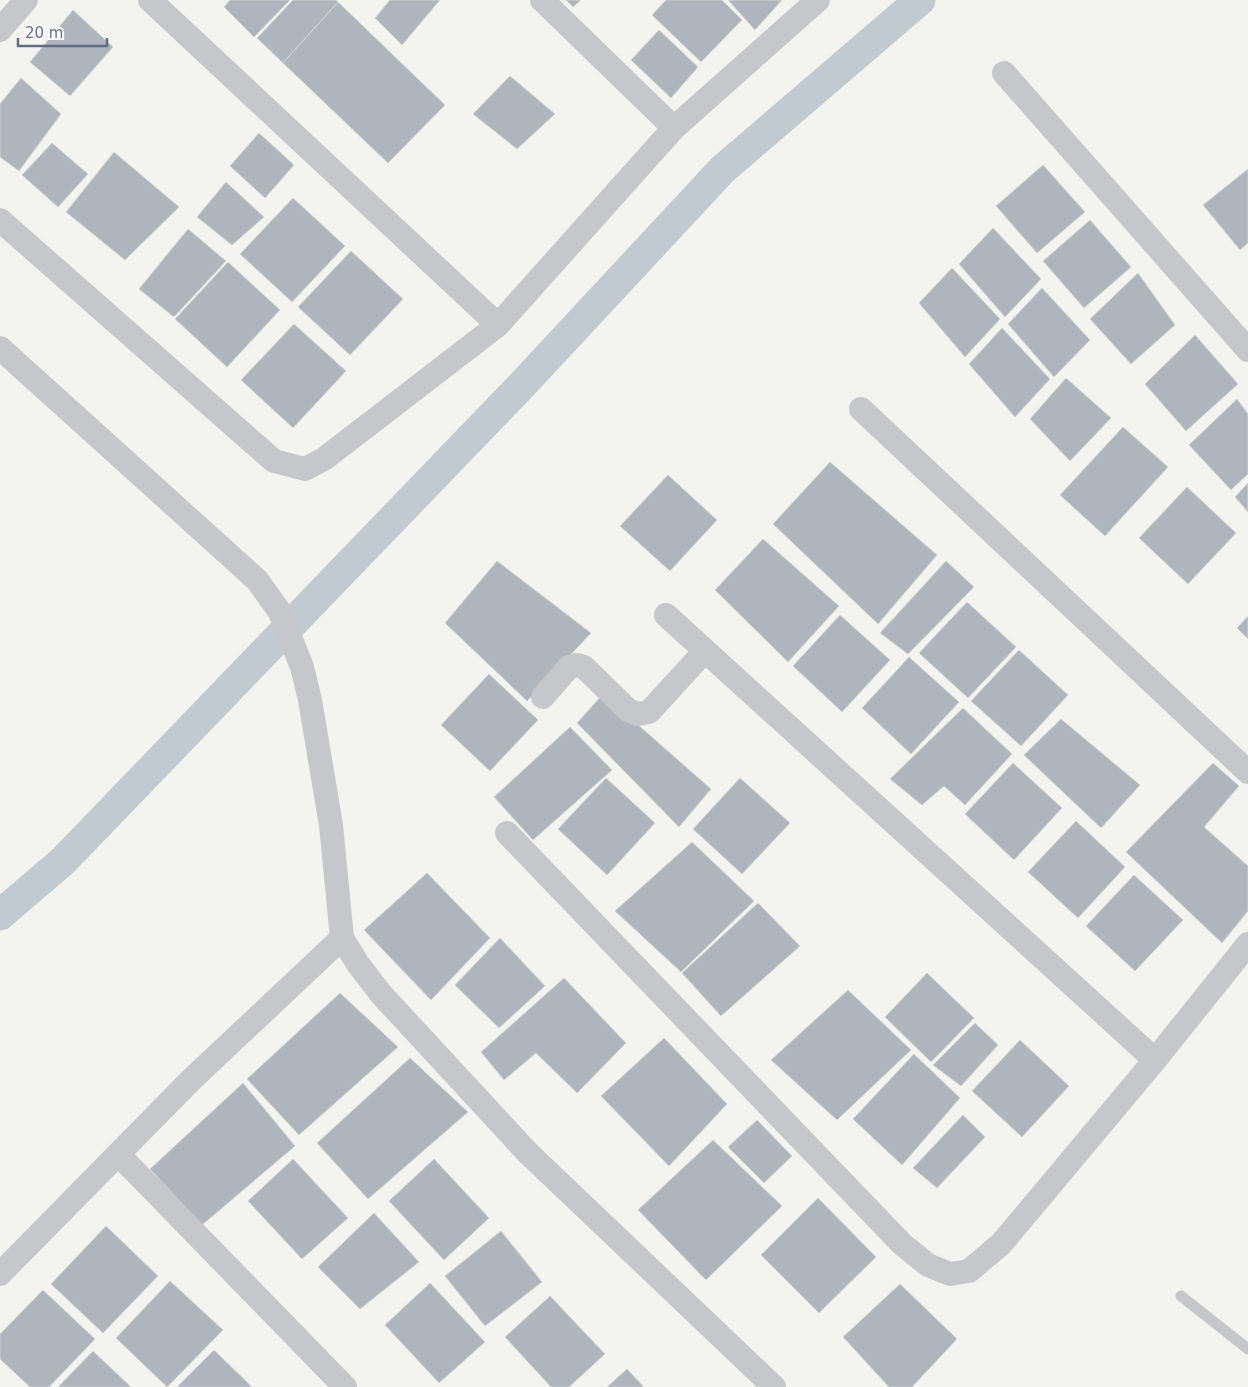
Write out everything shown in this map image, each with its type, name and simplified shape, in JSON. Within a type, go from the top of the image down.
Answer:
[{"type":"street","points":[[0,30],[26,0]]},
{"type":"street","points":[[150,0],[498,325]]},
{"type":"street","points":[[542,0],[674,128]]},
{"type":"street","points":[[0,220],[274,461],[305,469],[324,459],[498,325],[674,128],[818,0]]},
{"type":"street","points":[[1004,73],[1248,350]]},
{"type":"street","points":[[0,348],[257,580],[280,612],[302,667],[310,700],[330,825],[342,938],[358,964],[381,994],[528,1153],[768,1385]]},
{"type":"street","points":[[862,409],[1248,772]]},
{"type":"street","points":[[666,615],[1155,1060]]},
{"type":"street","points":[[543,697],[569,667],[577,665],[584,666],[628,710],[638,714],[649,712],[705,650]]},
{"type":"street","points":[[507,833],[902,1244],[928,1265],[950,1274],[969,1270],[1001,1244],[1155,1060],[1248,944]]},
{"type":"street","points":[[0,1274],[191,1080],[342,938]]},
{"type":"street","points":[[118,1154],[345,1387]]},
{"type":"lane","points":[[1181,1296],[1248,1349]]},
{"type":"building","points":[[230,0],[290,0],[254,37],[224,7]]},
{"type":"building","points":[[293,0],[336,0],[338,2],[283,63],[257,38]]},
{"type":"building","points":[[390,0],[440,0],[402,45],[375,18]]},
{"type":"building","points":[[566,0],[581,0],[573,7]]},
{"type":"building","points":[[666,0],[722,0],[742,20],[701,62],[652,15]]},
{"type":"building","points":[[728,0],[782,0],[755,30]]},
{"type":"building","points":[[338,2],[445,105],[388,163],[283,63]]},
{"type":"building","points":[[73,10],[113,47],[70,96],[30,62]]},
{"type":"building","points":[[659,30],[698,67],[671,98],[631,60]]},
{"type":"building","points":[[510,76],[555,114],[517,149],[473,114]]},
{"type":"building","points":[[21,78],[61,114],[19,171],[0,157],[0,104]]},
{"type":"building","points":[[259,133],[294,165],[265,198],[230,166]]},
{"type":"building","points":[[52,143],[88,174],[58,207],[22,175]]},
{"type":"building","points":[[114,152],[179,207],[125,260],[66,212]]},
{"type":"building","points":[[1043,165],[1085,212],[1037,253],[996,206]]},
{"type":"building","points":[[1248,169],[1248,243],[1240,250],[1203,205]]},
{"type":"building","points":[[226,182],[264,217],[232,245],[197,217]]},
{"type":"building","points":[[293,198],[345,246],[292,302],[240,254]]},
{"type":"building","points":[[1090,220],[1131,267],[1084,308],[1043,261]]},
{"type":"building","points":[[993,228],[1041,279],[1005,317],[959,264]]},
{"type":"building","points":[[188,229],[226,261],[174,317],[139,289]]},
{"type":"building","points":[[351,251],[403,299],[350,355],[298,307]]},
{"type":"building","points":[[228,262],[280,310],[227,367],[175,319]]},
{"type":"building","points":[[952,268],[1000,319],[965,357],[919,303]]},
{"type":"building","points":[[1138,273],[1175,325],[1131,364],[1090,319]]},
{"type":"building","points":[[1042,288],[1090,340],[1054,377],[1008,324]]},
{"type":"building","points":[[294,324],[346,371],[293,428],[241,380]]},
{"type":"building","points":[[1002,328],[1050,379],[1015,417],[969,364]]},
{"type":"building","points":[[1195,335],[1238,384],[1186,431],[1145,384]]},
{"type":"building","points":[[1066,378],[1111,418],[1070,461],[1030,419]]},
{"type":"building","points":[[1237,399],[1248,414],[1248,474],[1231,490],[1189,445]]},
{"type":"building","points":[[1123,427],[1168,467],[1105,536],[1060,495]]},
{"type":"building","points":[[830,462],[937,555],[878,624],[773,524]]},
{"type":"building","points":[[668,475],[717,520],[670,571],[620,526]]},
{"type":"building","points":[[1248,483],[1248,512],[1235,497]]},
{"type":"building","points":[[1187,487],[1236,533],[1188,584],[1139,538]]},
{"type":"building","points":[[763,539],[839,606],[788,662],[715,590]]},
{"type":"building","points":[[497,561],[591,633],[527,701],[445,623]]},
{"type":"building","points":[[946,561],[974,587],[908,654],[880,633]]},
{"type":"building","points":[[967,602],[1016,647],[968,698],[919,653]]},
{"type":"building","points":[[840,615],[890,660],[842,712],[793,666]]},
{"type":"building","points":[[1248,616],[1248,639],[1237,628]]},
{"type":"building","points":[[1019,650],[1068,695],[1021,746],[971,701]]},
{"type":"building","points":[[909,657],[959,702],[911,754],[862,708]]},
{"type":"building","points":[[489,674],[538,720],[490,771],[441,725]]},
{"type":"building","points":[[603,694],[711,789],[679,827],[577,723]]},
{"type":"building","points":[[963,708],[1012,754],[965,805],[944,786],[922,805],[890,779]]},
{"type":"building","points":[[1061,719],[1140,785],[1101,828],[1024,755]]},
{"type":"building","points":[[570,727],[612,770],[533,840],[494,797]]},
{"type":"building","points":[[1013,763],[1062,808],[1014,860],[965,814]]},
{"type":"building","points":[[1213,763],[1239,786],[1204,827],[1248,866],[1248,911],[1222,943],[1126,852]]},
{"type":"building","points":[[606,778],[655,823],[607,875],[558,829]]},
{"type":"building","points":[[740,778],[790,823],[742,874],[693,829]]},
{"type":"building","points":[[1076,821],[1125,867],[1078,918],[1028,872]]},
{"type":"building","points":[[692,842],[754,901],[681,972],[615,911]]},
{"type":"building","points":[[427,873],[490,938],[431,1000],[364,930]]},
{"type":"building","points":[[1134,875],[1183,920],[1135,971],[1086,926]]},
{"type":"building","points":[[758,903],[800,946],[721,1016],[682,973]]},
{"type":"building","points":[[500,938],[545,986],[499,1028],[455,985]]},
{"type":"building","points":[[927,973],[974,1018],[931,1062],[885,1017]]},
{"type":"building","points":[[564,978],[626,1043],[577,1093],[536,1053],[504,1080],[481,1052]]},
{"type":"building","points":[[848,990],[911,1050],[837,1120],[771,1060]]},
{"type":"building","points":[[340,993],[398,1047],[299,1135],[247,1079]]},
{"type":"building","points":[[975,1023],[998,1045],[961,1086],[933,1065]]},
{"type":"building","points":[[664,1038],[727,1104],[669,1166],[601,1096]]},
{"type":"building","points":[[1020,1040],[1069,1086],[1022,1137],[972,1091]]},
{"type":"building","points":[[914,1054],[960,1098],[902,1165],[853,1119]]},
{"type":"building","points":[[410,1058],[468,1112],[368,1199],[317,1143]]},
{"type":"building","points":[[243,1083],[295,1146],[202,1225],[150,1169]]},
{"type":"building","points":[[963,1115],[985,1137],[937,1188],[913,1168]]},
{"type":"building","points":[[757,1120],[792,1156],[764,1183],[728,1147]]},
{"type":"building","points":[[713,1140],[782,1206],[706,1280],[638,1210]]},
{"type":"building","points":[[293,1159],[348,1218],[302,1259],[248,1201]]},
{"type":"building","points":[[434,1159],[489,1218],[444,1260],[389,1201]]},
{"type":"building","points":[[818,1198],[876,1257],[819,1313],[761,1255]]},
{"type":"building","points":[[374,1213],[419,1262],[360,1309],[318,1267]]},
{"type":"building","points":[[106,1226],[158,1276],[103,1333],[51,1284]]},
{"type":"building","points":[[501,1231],[542,1282],[485,1326],[445,1276]]},
{"type":"building","points":[[170,1281],[223,1330],[167,1387],[116,1338]]},
{"type":"building","points":[[430,1283],[485,1342],[439,1383],[385,1325]]},
{"type":"building","points":[[900,1284],[957,1339],[912,1387],[889,1387],[843,1337]]},
{"type":"building","points":[[43,1290],[95,1339],[49,1387],[30,1387],[0,1359],[0,1334]]},
{"type":"building","points":[[550,1296],[605,1354],[569,1387],[551,1387],[505,1337]]},
{"type":"building","points":[[214,1350],[252,1387],[177,1387]]},
{"type":"building","points":[[93,1351],[131,1387],[58,1387]]},
{"type":"building","points":[[627,1369],[644,1387],[607,1387]]},
{"type":"waterway","points":[[0,915],[63,861],[522,385],[722,170],[920,0]]}]
